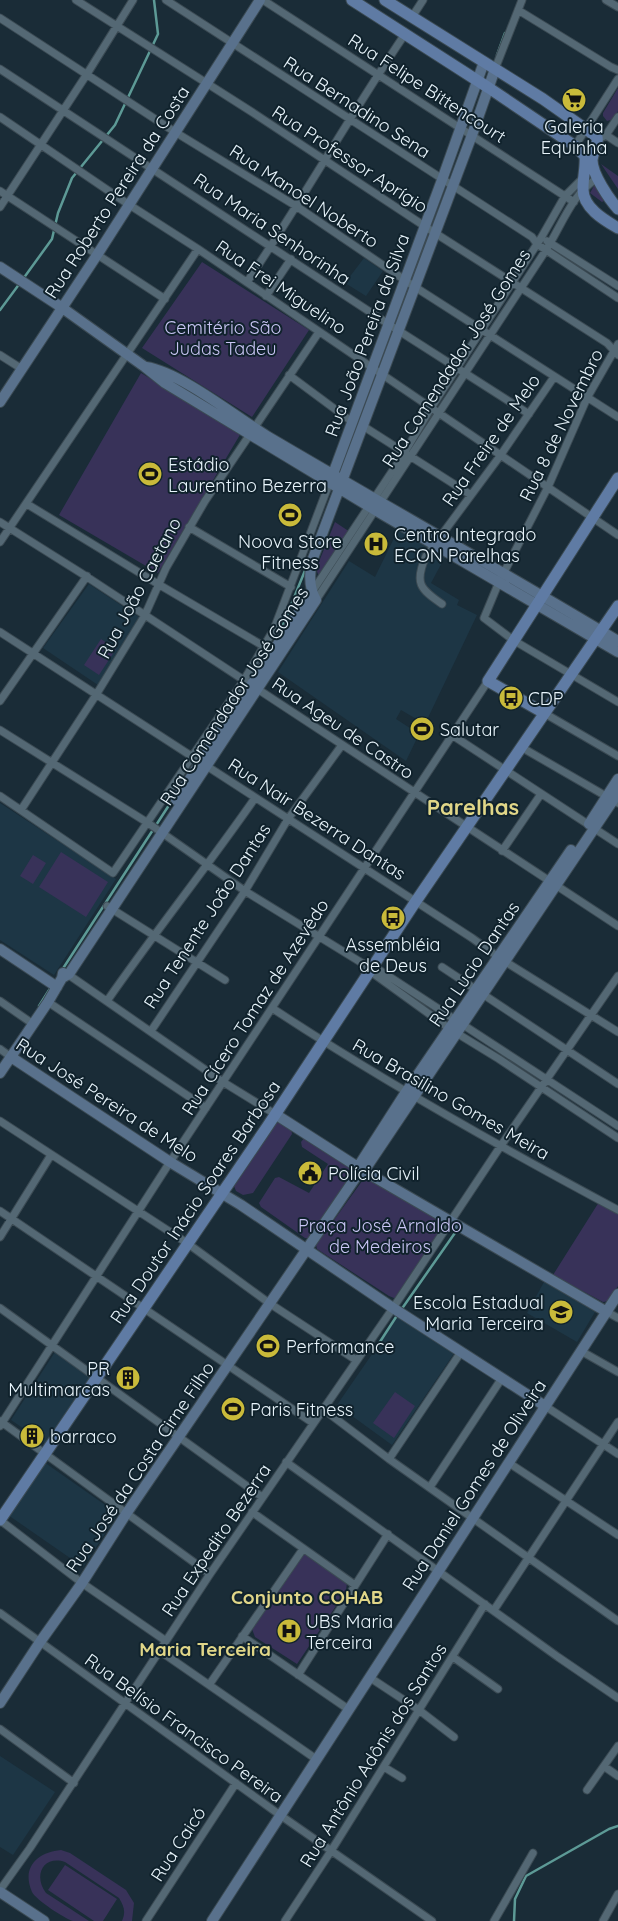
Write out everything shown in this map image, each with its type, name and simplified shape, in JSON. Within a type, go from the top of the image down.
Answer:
[{"type":"main road","points":[[352,0],[584,150],[592,162],[596,174],[618,209]]},
{"type":"main road","points":[[385,0],[602,137],[584,150]]},
{"type":"main road","points":[[584,150],[584,196],[592,210],[618,228]]},
{"type":"main road","points":[[544,712],[488,681],[618,478]]},
{"type":"main road","name":"Rua Doutor Inácio Soares Barbosa","points":[[0,1520],[324,1042],[368,967],[416,902],[618,606]]},
{"type":"street","name":"Rua Professor Aprígio","points":[[76,0],[159,55],[207,83],[324,159],[435,234],[606,343],[617,348]]},
{"type":"street","points":[[0,207],[133,0]]},
{"type":"street","name":"Rua Bernadino Sena","points":[[166,0],[539,241],[618,298]]},
{"type":"street","name":"Rua Roberto Pereira da Costa","points":[[0,402],[261,0]]},
{"type":"street","name":"Rua Felipe Bittencourt","points":[[261,0],[574,202]]},
{"type":"street","points":[[412,17],[423,0]]},
{"type":"street","points":[[495,69],[522,0]]},
{"type":"street","points":[[606,0],[618,7]]},
{"type":"street","points":[[518,10],[615,68],[618,78],[587,129],[584,150]]},
{"type":"street","name":"Rua Manoel Noberto","points":[[0,18],[175,132],[296,206],[415,287],[618,417]]},
{"type":"street","points":[[247,282],[272,245],[349,118],[405,34]]},
{"type":"street","name":"Rua João Pereira da Silva","points":[[272,651],[274,629],[479,81],[484,62]]},
{"type":"street","name":"Rua Maria Senhorinha","points":[[0,69],[272,245],[388,324],[529,414]]},
{"type":"street","name":"Rua João Pereira da Silva","points":[[314,596],[310,576],[312,561],[495,69]]},
{"type":"street","points":[[618,116],[602,137],[618,143]]},
{"type":"street","name":"Rua Frei Miguelino","points":[[0,117],[247,282],[618,535]]},
{"type":"street","name":"Rua Comendador José Gomes","points":[[0,1073],[48,1002],[156,829],[250,684],[272,651],[314,596],[375,504],[407,454],[431,408],[539,241],[565,196],[584,178],[596,174]]},
{"type":"street","name":"Rua Comendador José Gomes","points":[[407,454],[439,413],[464,372],[548,247],[574,202],[596,174]]},
{"type":"street","points":[[0,191],[96,256],[165,299]]},
{"type":"street","name":"Rua Bernadino Sena","points":[[548,247],[618,286]]},
{"type":"street","points":[[0,542],[198,249]]},
{"type":"street","points":[[266,296],[291,259]]},
{"type":"street","points":[[0,267],[61,307],[157,377],[539,599],[598,635],[618,652]]},
{"type":"street","name":"Rua João Caetano","points":[[21,810],[146,615],[158,584],[189,527],[319,332]]},
{"type":"street","name":"Rua 8 de Novembro","points":[[513,640],[484,618],[548,487],[587,398],[617,348]]},
{"type":"street","points":[[0,355],[22,369]]},
{"type":"street","points":[[289,376],[351,421]]},
{"type":"street","name":"Rua Freire de Melo","points":[[442,604],[425,592],[420,585],[423,562],[500,456],[554,377]]},
{"type":"street","points":[[363,426],[471,495]]},
{"type":"street","points":[[27,504],[272,651]]},
{"type":"street","name":"Rua Ageu de Castro","points":[[0,522],[87,576],[618,926]]},
{"type":"street","points":[[189,527],[291,587]]},
{"type":"street","points":[[0,701],[31,653],[87,576]]},
{"type":"street","name":"Rua Nair Bezerra Dantas","points":[[0,632],[472,938],[501,959],[618,1032]]},
{"type":"street","points":[[598,635],[618,641]]},
{"type":"street","points":[[513,640],[618,702]]},
{"type":"street","name":"Rua Cícero Tomaz de Azevêdo","points":[[1,1423],[170,1162],[488,681]]},
{"type":"street","points":[[544,712],[618,756]]},
{"type":"street","points":[[0,730],[156,829],[245,891],[368,967],[499,1059],[618,1138]]},
{"type":"street","points":[[452,735],[618,844]]},
{"type":"street","name":"Rua Tenente João Dantas","points":[[151,1031],[245,891],[288,819],[342,745]]},
{"type":"street","points":[[521,747],[614,799]]},
{"type":"street","name":"Rua Lucio Dantas","points":[[306,1249],[590,827],[614,799],[618,779]]},
{"type":"street","points":[[502,850],[540,794]]},
{"type":"street","points":[[0,796],[113,873],[156,829]]},
{"type":"street","points":[[107,1001],[153,935],[208,864],[255,798]]},
{"type":"street","points":[[109,907],[225,980]]},
{"type":"street","points":[[0,949],[107,1001],[223,1082],[360,1171],[451,1221],[618,1318]]},
{"type":"street","points":[[442,966],[618,1084]]},
{"type":"street","name":"Rua Expedito Bezerra","points":[[0,1891],[74,1783],[124,1703],[262,1497],[393,1308],[500,1147],[618,976]]},
{"type":"street","points":[[0,1001],[33,1024]]},
{"type":"street","points":[[48,1002],[206,1108]]},
{"type":"street","name":"Rua Brasilino Gomes Meira","points":[[272,1008],[324,1042],[500,1147],[618,1210]]},
{"type":"street","points":[[456,1027],[505,1051],[618,1126]]},
{"type":"street","name":"Rua José Pereira de Melo","points":[[0,1049],[545,1406]]},
{"type":"street","points":[[499,1059],[505,1051]]},
{"type":"street","points":[[0,1121],[188,1243],[269,1303],[356,1360]]},
{"type":"street","points":[[0,1237],[51,1155]]},
{"type":"street","points":[[0,1211],[313,1424]]},
{"type":"street","name":"Rua José da Costa Cirne Filho","points":[[0,1703],[306,1249]]},
{"type":"street","name":"Rua Daniel Gomes de Oliveira","points":[[212,1921],[618,1294]]},
{"type":"street","points":[[0,1308],[262,1497]]},
{"type":"street","points":[[581,1351],[618,1372]]},
{"type":"street","points":[[389,1458],[461,1352]]},
{"type":"street","points":[[430,1487],[502,1378]]},
{"type":"street","points":[[545,1406],[618,1454]]},
{"type":"street","points":[[323,1409],[618,1621]]},
{"type":"street","points":[[494,1610],[618,1422]]},
{"type":"street","points":[[1,1423],[46,1453],[126,1514],[210,1574]]},
{"type":"street","points":[[286,1462],[618,1698]]},
{"type":"street","points":[[509,1463],[618,1535]]},
{"type":"street","points":[[252,1512],[355,1585]]},
{"type":"street","points":[[0,1520],[82,1583],[166,1641]]},
{"type":"street","points":[[298,1675],[388,1534]]},
{"type":"street","points":[[209,1685],[303,1549]]},
{"type":"street","name":"Rua Antônio Adônis dos Santos","points":[[285,1921],[420,1710],[485,1604]]},
{"type":"street","name":"Rua Belísio Francisco Pereira","points":[[0,1613],[280,1815],[432,1921]]},
{"type":"street","points":[[242,1636],[348,1709]]},
{"type":"street","points":[[160,1651],[316,1759]]},
{"type":"street","points":[[453,1657],[498,1689]]},
{"type":"street","points":[[369,1677],[420,1710],[454,1737]]},
{"type":"street","points":[[0,1729],[74,1783]]},
{"type":"street","points":[[587,1790],[618,1746]]},
{"type":"street","points":[[384,1767],[402,1778]]},
{"type":"street","points":[[604,1767],[618,1776]]},
{"type":"street","name":"Rua Caicó","points":[[146,1921],[236,1783]]},
{"type":"street","points":[[494,1921],[533,1853]]},
{"type":"street","points":[[0,1891],[44,1921]]},
{"type":"street","points":[[603,1921],[618,1894]]},
{"type":"shaded area","points":[[364,258],[383,271],[366,296],[345,283]]},
{"type":"shaded area","points":[[400,526],[446,555],[431,583],[459,600],[457,605],[477,615],[425,724],[401,710],[396,719],[419,734],[406,761],[278,672],[349,561],[375,577]]},
{"type":"shaded area","points":[[89,584],[142,619],[98,685],[43,648]]},
{"type":"shaded area","points":[[0,803],[116,879],[54,975],[0,940]]},
{"type":"shaded area","name":"Escola Estadual Maria Terceira","points":[[544,1282],[595,1312],[577,1342],[527,1313]]},
{"type":"shaded area","points":[[399,1315],[455,1352],[392,1445],[337,1405]]},
{"type":"shaded area","points":[[55,1352],[92,1376],[46,1444],[11,1420]]},
{"type":"shaded area","points":[[44,1462],[118,1514],[83,1567],[8,1515]]},
{"type":"shaded area","points":[[0,1756],[55,1792],[13,1855],[0,1847]]},
{"type":"green space","points":[[618,88],[618,111],[614,119],[607,121],[603,113]]},
{"type":"green space","points":[[601,164],[618,176],[618,189]]},
{"type":"green space","points":[[594,186],[597,186],[604,201],[602,202],[590,193]]},
{"type":"green space","name":"Cemitério São Judas Tadeu","points":[[202,262],[309,330],[252,417],[142,348]]},
{"type":"green space","name":"Estádio Laurentino Bezerra","points":[[141,373],[241,433],[158,573],[59,515]]},
{"type":"green space","points":[[335,522],[350,532],[322,576],[318,574],[316,569]]},
{"type":"green space","points":[[101,639],[116,649],[99,675],[84,665]]},
{"type":"green space","points":[[61,852],[108,882],[86,917],[39,887]]},
{"type":"green space","points":[[33,855],[46,863],[33,884],[20,876]]},
{"type":"green space","points":[[277,1120],[291,1128],[292,1134],[253,1193],[243,1195],[236,1191],[234,1186]]},
{"type":"green space","points":[[305,1137],[354,1170],[308,1238],[305,1238],[261,1207],[259,1203],[275,1178],[279,1177],[309,1193],[328,1164],[302,1147],[301,1142]]},
{"type":"green space","name":"Praça José Arnaldo de Medeiros","points":[[365,1177],[447,1224],[398,1297],[389,1296],[317,1249],[316,1245]]},
{"type":"green space","points":[[599,1202],[618,1214],[618,1286],[609,1301],[603,1302],[553,1275]]},
{"type":"green space","points":[[395,1392],[415,1406],[394,1438],[373,1423]]},
{"type":"green space","points":[[306,1553],[347,1582],[346,1591],[297,1664],[255,1637],[252,1629],[302,1554]]},
{"type":"green space","points":[[61,1850],[70,1853],[126,1890],[134,1903],[132,1921],[122,1921],[124,1909],[119,1898],[65,1862],[51,1861],[42,1868],[40,1880],[42,1886],[46,1893],[89,1921],[73,1921],[34,1895],[29,1883],[30,1868],[34,1862],[45,1854]]},
{"type":"green space","points":[[65,1865],[117,1899],[103,1921],[94,1921],[48,1890]]},
{"type":"waterway","points":[[23,279],[52,239],[58,213],[72,178],[115,125],[158,34],[154,0]]},
{"type":"waterway","points":[[497,55],[505,33]]},
{"type":"waterway","points":[[0,310],[20,283]]},
{"type":"waterway","points":[[281,630],[306,568]]},
{"type":"waterway","points":[[62,970],[173,799]]},
{"type":"waterway","points":[[39,1006],[51,987]]},
{"type":"waterway","points":[[401,1310],[457,1230]]},
{"type":"waterway","points":[[374,1351],[398,1314]]},
{"type":"waterway","points":[[514,1921],[515,1899],[526,1876],[609,1829],[618,1826]]},
{"type":"place","name":"Galeria Equinha","points":[[574,100]]},
{"type":"place","name":"Estádio Laurentino Bezerra","points":[[150,474]]},
{"type":"place","name":"Noova Store Fitness","points":[[290,515]]},
{"type":"place","name":"Centro Integrado ECON Parelhas","points":[[376,544]]},
{"type":"place","name":"CDP","points":[[511,698]]},
{"type":"place","name":"Salutar","points":[[422,729]]},
{"type":"place","name":"Assembléia de Deus","points":[[393,918]]},
{"type":"place","name":"Polícia Civil","points":[[310,1173]]},
{"type":"place","name":"Escola Estadual Maria Terceira","points":[[561,1312]]},
{"type":"place","name":"Performance","points":[[268,1346]]},
{"type":"place","name":"PR Multimarcas","points":[[128,1378]]},
{"type":"place","name":"Paris Fitness","points":[[233,1409]]},
{"type":"place","name":"barraco","points":[[32,1436]]},
{"type":"place","name":"UBS Maria Terceira","points":[[289,1631]]},
{"type":"district","name":"Parelhas","points":[[473,807]]},
{"type":"district","name":"Conjunto COHAB","points":[[307,1597]]},
{"type":"district","name":"Maria Terceira","points":[[205,1649]]}]
